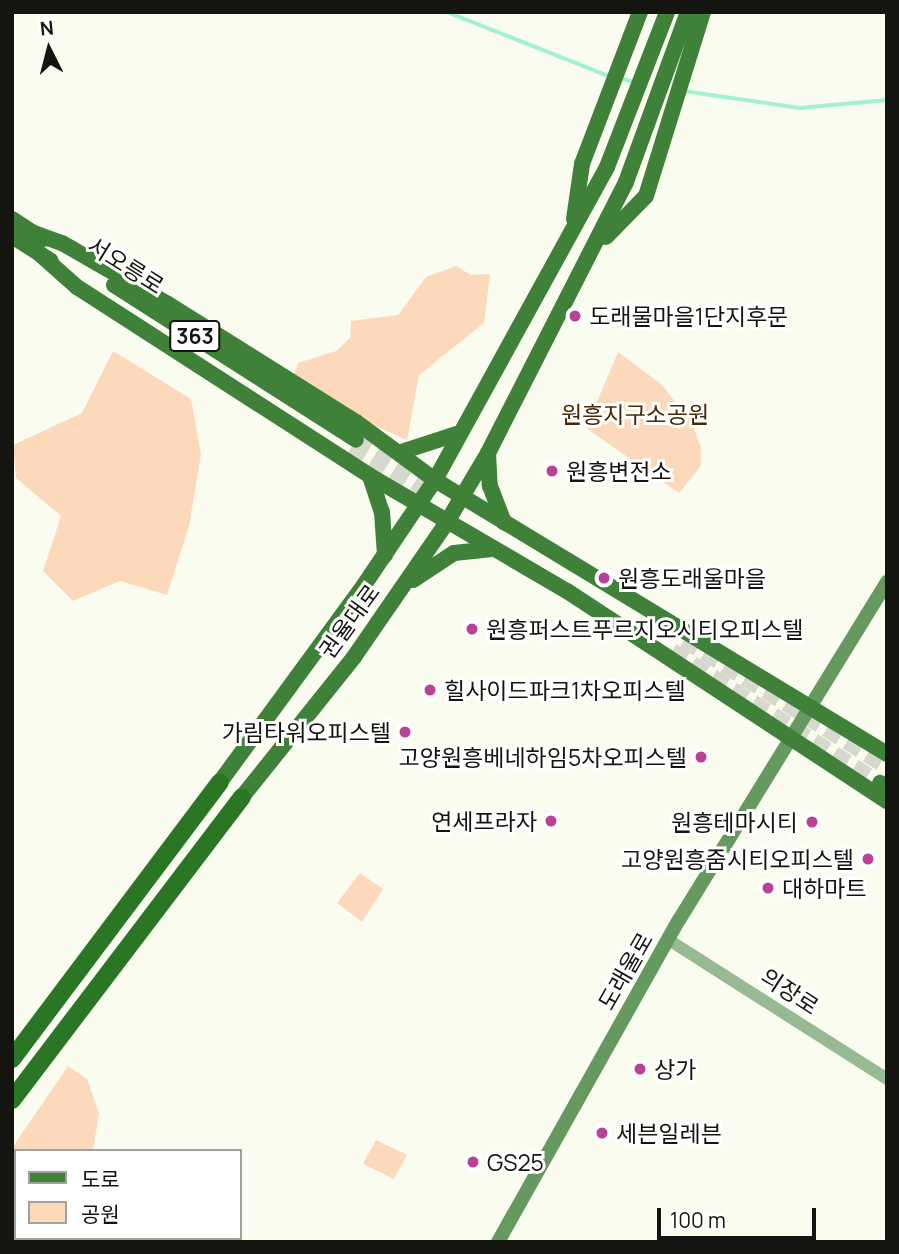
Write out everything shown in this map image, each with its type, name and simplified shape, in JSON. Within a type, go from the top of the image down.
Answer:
[{"type":"highway","name":"권율대로","points":[[12,1059],[220,782]]},
{"type":"highway","name":"권율대로","points":[[12,1100],[242,797]]},
{"type":"main road","points":[[572,233],[582,164],[611,94],[640,12]]},
{"type":"main road","name":"권율대로","points":[[220,782],[385,555],[435,480],[572,233],[629,119],[667,12]]},
{"type":"main road","name":"권율대로","points":[[242,797],[403,588],[488,453],[597,247],[650,124],[688,12]]},
{"type":"main road","points":[[597,247],[646,196],[684,81],[703,12]]},
{"type":"main road","name":"서오릉로","points":[[12,219],[352,445],[12,236]]},
{"type":"main road","points":[[33,233],[116,273],[401,452],[435,480],[462,497],[887,754]]},
{"type":"main road","points":[[42,256],[77,287],[370,476],[794,731],[887,801]]},
{"type":"main road","points":[[401,452],[460,433]]},
{"type":"main road","points":[[488,453],[492,495],[506,524]]},
{"type":"main road","points":[[370,476],[382,512],[385,555]]},
{"type":"main road","points":[[403,588],[454,553],[495,550]]},
{"type":"main road","name":"도래울로","points":[[498,1242],[511,1211],[669,940],[887,582]]},
{"type":"street","name":"의장로","points":[[669,940],[887,1079]]},
{"type":"green space","points":[[456,266],[471,275],[490,274],[484,323],[419,375],[407,440],[296,390],[293,376],[298,363],[336,351],[350,338],[351,321],[398,315],[426,277]]},
{"type":"green space","points":[[113,351],[191,399],[201,454],[189,526],[167,595],[120,581],[73,601],[43,571],[61,516],[16,478],[13,445],[82,413]]},
{"type":"green space","name":"원흥지구소공원","points":[[618,352],[661,384],[692,423],[701,448],[701,466],[679,493],[586,428]]},
{"type":"green space","points":[[360,873],[383,889],[362,922],[337,903]]},
{"type":"green space","points":[[68,1066],[87,1079],[99,1113],[93,1149],[14,1149],[14,1240],[209,1242],[12,1242],[12,1148]]},
{"type":"green space","points":[[376,1140],[407,1155],[394,1179],[363,1164]]},
{"type":"waterway","points":[[447,12],[611,77]]},
{"type":"waterway","points":[[619,78],[635,82]]},
{"type":"waterway","points":[[684,91],[800,108],[887,100]]},
{"type":"tunnel","points":[[356,440],[435,488]]},
{"type":"tunnel","points":[[349,451],[429,503]]},
{"type":"tunnel","points":[[684,640],[887,767]]},
{"type":"tunnel","points":[[672,651],[880,783]]},
{"type":"place","name":"도래물마을1단지후문","points":[[575,316]]},
{"type":"place","name":"원흥변전소","points":[[552,471]]},
{"type":"place","name":"원흥도래울마을","points":[[604,578]]},
{"type":"place","name":"원흥퍼스트푸르지오시티오피스텔","points":[[472,629]]},
{"type":"place","name":"힐사이드파크1차오피스텔","points":[[430,690]]},
{"type":"place","name":"가림타워오피스텔","points":[[405,732]]},
{"type":"place","name":"고양원흥베네하임5차오피스텔","points":[[701,757]]},
{"type":"place","name":"연세프라자","points":[[551,821]]},
{"type":"place","name":"원흥테마시티","points":[[812,822]]},
{"type":"place","name":"고양원흥줌시티오피스텔","points":[[868,859]]},
{"type":"place","name":"대하마트","points":[[768,888]]},
{"type":"place","name":"상가","points":[[640,1069]]},
{"type":"place","name":"세븐일레븐","points":[[602,1133]]},
{"type":"place","name":"GS25","points":[[473,1162]]}]
